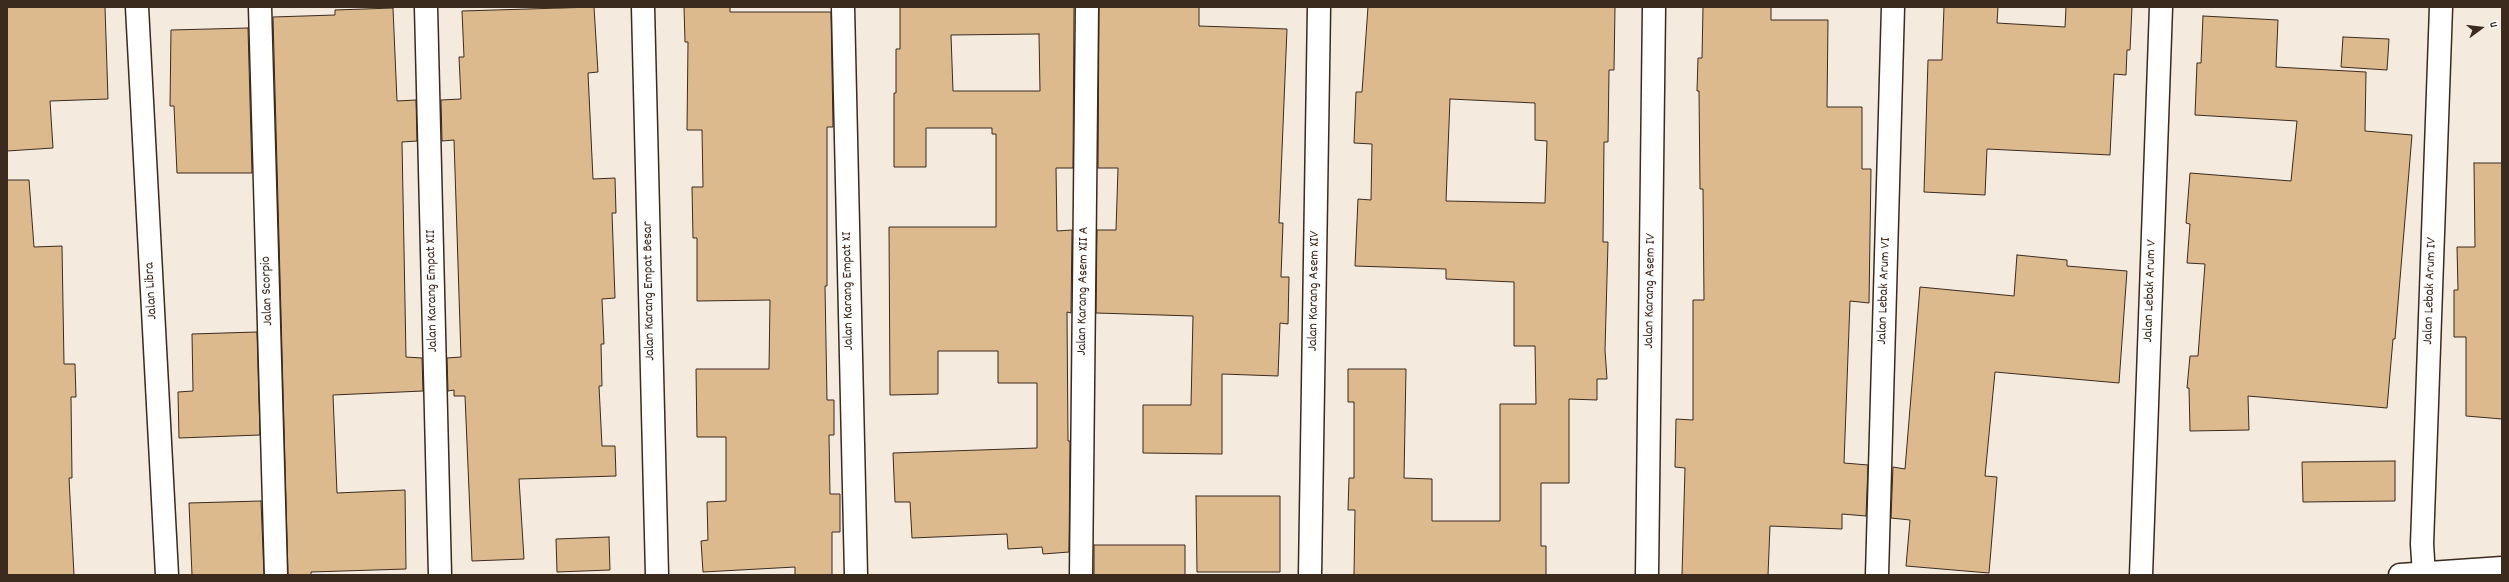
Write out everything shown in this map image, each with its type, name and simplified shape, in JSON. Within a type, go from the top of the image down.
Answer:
[{"type":"street","name":"Jalan Libra","points":[[137,7],[167,575]]},
{"type":"street","name":"Jalan Scorpio","points":[[260,7],[276,575]]},
{"type":"street","name":"Jalan Karang Empat XII","points":[[426,7],[440,575]]},
{"type":"street","name":"Jalan Karang Empat Besar","points":[[643,7],[657,575]]},
{"type":"street","name":"Jalan Karang Empat XI","points":[[843,7],[856,575]]},
{"type":"street","name":"Jalan Karang Asem XII A","points":[[1081,575],[1087,7]]},
{"type":"street","name":"Jalan Karang Asem XIV","points":[[1310,575],[1319,7]]},
{"type":"street","name":"Jalan Karang Asem IV","points":[[1647,575],[1654,7]]},
{"type":"street","name":"Jalan Lebak Arum VI","points":[[1877,575],[1893,7]]},
{"type":"street","name":"Jalan Lebak Arum V","points":[[2141,575],[2161,7]]},
{"type":"street","name":"Jalan Lebak Arum IV","points":[[2424,574],[2422,544],[2441,7]]},
{"type":"street","points":[[2400,575],[2502,568]]},
{"type":"building","points":[[7,7],[105,7],[108,99],[50,101],[53,148],[7,151]]},
{"type":"building","points":[[594,7],[598,72],[588,73],[593,179],[615,178],[616,213],[612,213],[615,298],[602,299],[604,344],[601,344],[602,386],[599,386],[602,446],[615,446],[616,476],[519,479],[524,559],[472,561],[465,396],[454,396],[454,390],[448,391],[447,358],[461,357],[454,140],[442,141],[441,100],[461,99],[459,57],[464,57],[462,11]]},
{"type":"building","points":[[684,7],[730,7],[730,12],[831,12],[833,127],[827,127],[827,286],[825,286],[827,400],[834,400],[834,435],[829,435],[830,494],[840,494],[840,532],[832,532],[832,575],[795,575],[795,567],[703,572],[701,541],[708,540],[707,502],[726,501],[726,437],[697,437],[696,369],[769,369],[770,300],[697,301],[697,238],[693,238],[692,187],[703,187],[702,130],[687,130],[688,42],[685,42]]},
{"type":"building","points":[[900,7],[1074,7],[1073,168],[1056,168],[1057,231],[1072,230],[1071,313],[1067,312],[1068,441],[1070,441],[1069,552],[1043,554],[1042,547],[1008,549],[1007,534],[912,538],[910,502],[895,502],[893,453],[1037,448],[1037,383],[998,383],[998,351],[938,351],[938,394],[890,395],[889,227],[996,227],[996,134],[992,134],[992,128],[926,128],[926,167],[894,167],[894,93],[896,93],[896,49],[900,49]],"holes":[[[1039,34],[1040,91],[953,91],[951,35]]]},
{"type":"building","points":[[1099,7],[1199,7],[1199,26],[1287,29],[1279,223],[1283,223],[1281,277],[1289,277],[1288,324],[1280,323],[1278,376],[1222,374],[1222,454],[1143,453],[1143,405],[1191,405],[1193,316],[1096,313],[1097,230],[1116,230],[1118,168],[1098,168]]},
{"type":"building","points":[[1368,7],[1615,7],[1614,70],[1609,70],[1608,142],[1604,142],[1603,242],[1608,242],[1605,350],[1607,379],[1597,379],[1597,400],[1569,399],[1569,483],[1541,483],[1541,546],[1546,546],[1546,575],[1354,575],[1355,510],[1348,510],[1349,478],[1354,478],[1354,402],[1348,402],[1348,369],[1406,369],[1404,478],[1432,479],[1432,521],[1500,521],[1500,404],[1536,404],[1535,346],[1514,346],[1514,282],[1446,279],[1446,269],[1355,266],[1358,199],[1371,200],[1372,144],[1354,143],[1356,92],[1362,92]],"holes":[[[1450,99],[1535,103],[1535,140],[1547,141],[1545,203],[1446,201]]]},
{"type":"building","points":[[1703,7],[1771,7],[1771,20],[1828,20],[1827,107],[1862,107],[1862,169],[1871,169],[1869,303],[1850,301],[1844,463],[1868,465],[1866,516],[1842,514],[1842,529],[1770,526],[1768,575],[1682,575],[1685,468],[1675,467],[1676,419],[1693,420],[1693,300],[1704,300],[1703,189],[1700,189],[1699,91],[1697,91],[1698,58],[1702,58]]},
{"type":"building","points":[[1944,7],[1998,7],[1997,23],[2065,27],[2066,7],[2132,7],[2130,50],[2127,50],[2126,75],[2114,74],[2110,155],[1987,149],[1985,195],[1924,192],[1928,60],[1942,60]]},
{"type":"building","points":[[393,8],[397,101],[416,100],[417,141],[402,142],[406,357],[422,358],[423,391],[333,395],[337,493],[405,490],[406,569],[311,572],[311,575],[288,575],[273,17],[335,15],[335,10]]},
{"type":"building","points":[[2203,16],[2278,20],[2276,67],[2366,72],[2365,131],[2412,135],[2395,339],[2393,339],[2387,408],[2248,396],[2249,430],[2190,431],[2189,388],[2187,388],[2190,356],[2198,356],[2205,264],[2187,263],[2190,224],[2186,223],[2190,173],[2291,181],[2297,121],[2195,115],[2197,63],[2201,63]]},
{"type":"building","points":[[248,28],[252,173],[177,173],[174,106],[170,106],[171,30]]},
{"type":"building","points":[[2343,37],[2389,39],[2387,70],[2341,67]]},
{"type":"building","points":[[2474,163],[2502,163],[2502,419],[2466,416],[2466,337],[2454,337],[2454,290],[2458,290],[2457,247],[2475,247]]},
{"type":"building","points":[[7,180],[29,180],[34,247],[62,246],[64,364],[75,364],[76,397],[71,397],[72,478],[69,478],[74,575],[7,575]]},
{"type":"building","points":[[2017,255],[2067,260],[2067,266],[2127,271],[2119,383],[1995,372],[1985,476],[1997,477],[1989,573],[1906,566],[1910,520],[1891,518],[1893,467],[1905,469],[1920,287],[2014,296]]},
{"type":"building","points":[[257,332],[260,435],[179,438],[178,392],[193,391],[192,334]]},
{"type":"building","points":[[2395,461],[2395,501],[2303,502],[2302,462]]},
{"type":"building","points":[[1196,496],[1280,496],[1280,572],[1197,572]]},
{"type":"building","points":[[261,501],[264,575],[192,575],[189,503]]},
{"type":"building","points":[[609,537],[610,570],[557,572],[556,539]]},
{"type":"building","points":[[1094,545],[1185,545],[1185,575],[1094,575]]}]
